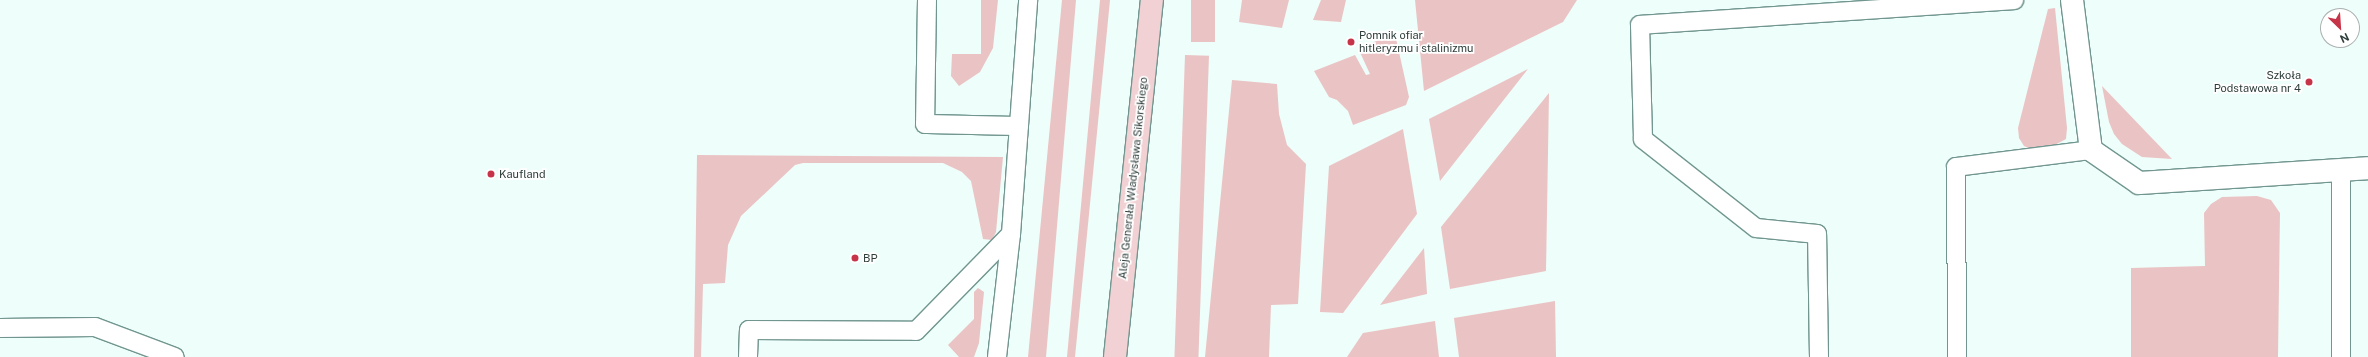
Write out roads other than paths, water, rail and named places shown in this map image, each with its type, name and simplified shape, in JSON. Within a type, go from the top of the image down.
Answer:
[{"type":"street","name":"Aleja Generała Władysława Sikorskiego","points":[[1115,357],[1152,0]]},
{"type":"street","points":[[2072,0],[2083,97],[2091,150],[2139,183],[2368,168]]},
{"type":"lane","points":[[927,0],[926,124],[1019,126]]},
{"type":"lane","points":[[997,357],[1011,234],[1028,0]]},
{"type":"lane","points":[[1818,357],[1817,234],[1756,228],[1643,139],[1640,25],[2014,0]]},
{"type":"lane","points":[[1958,357],[1956,167],[2091,150]]},
{"type":"lane","points":[[2341,170],[2342,357]]},
{"type":"lane","points":[[748,357],[749,330],[916,331],[1011,234]]},
{"type":"lane","points":[[0,328],[95,327],[174,357]]},
{"type":"place","name":"Pomnik ofiar hitleryzmu i stalinizmu","points":[[1351,42]]},
{"type":"place","name":"Szkoła Podstawowa nr 4","points":[[2309,82]]},
{"type":"place","name":"Kaufland","points":[[491,174]]},
{"type":"place","name":"BP","points":[[855,258]]}]
